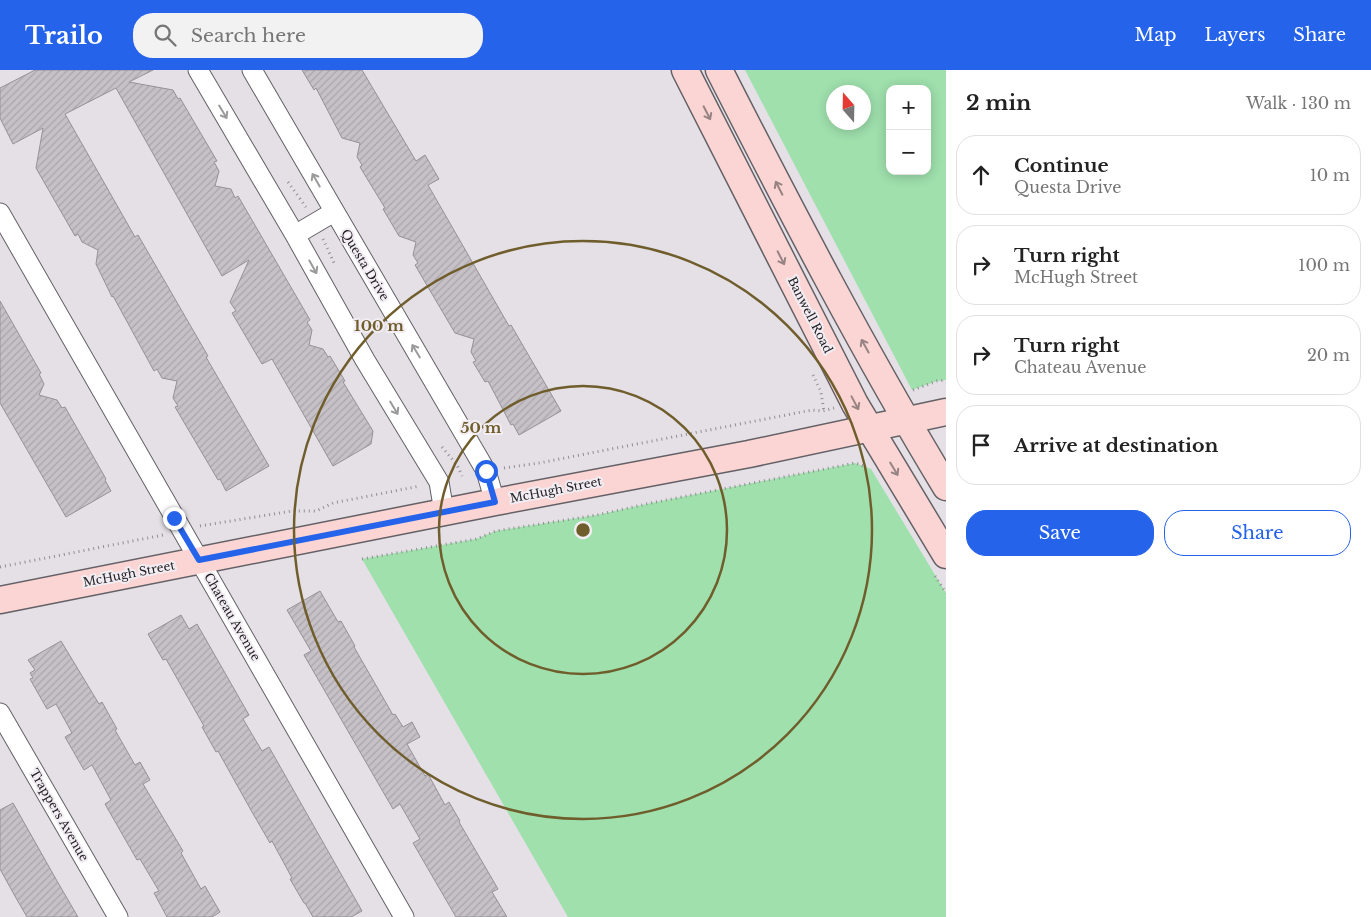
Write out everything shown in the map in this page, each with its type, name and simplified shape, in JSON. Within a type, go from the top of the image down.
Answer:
[{"type":"main road","name":"Banwell Road","points":[[685,70],[869,427],[946,555]]},
{"type":"main road","points":[[719,70],[793,216],[905,419],[946,487]]},
{"type":"main road","name":"McHugh Street","points":[[0,600],[749,454],[905,419],[946,412]]},
{"type":"street","points":[[198,70],[295,235],[365,360],[438,482],[444,512]]},
{"type":"street","name":"Questa Drive","points":[[252,70],[486,471],[495,502]]},
{"type":"street","points":[[295,235],[334,212]]},
{"type":"street","name":"Chateau Avenue","points":[[0,213],[404,917]]},
{"type":"street","name":"Trappers Avenue","points":[[0,713],[118,917]]},
{"type":"path","points":[[912,390],[936,381],[946,380]]},
{"type":"path","points":[[498,468],[539,463],[812,410],[823,411]]},
{"type":"path","points":[[362,559],[476,539],[496,531],[597,515],[855,464],[871,469]]},
{"type":"path","points":[[457,465],[462,476]]},
{"type":"path","points":[[204,525],[292,510],[316,511],[333,503],[415,487]]},
{"type":"path","points":[[0,567],[156,536]]},
{"type":"green space","points":[[745,70],[946,70],[946,380],[937,381],[912,390]]},
{"type":"green space","points":[[855,463],[871,469],[946,593],[946,917],[568,917],[362,559],[476,539],[496,531],[597,515]]},
{"type":"building","points":[[35,70],[153,70],[129,82],[173,90],[178,99],[180,98],[217,161],[214,162],[219,171],[215,186],[231,189],[235,198],[238,196],[310,320],[307,322],[312,330],[309,345],[323,349],[328,357],[330,356],[345,381],[343,382],[373,431],[371,444],[333,466],[272,359],[262,364],[232,313],[236,311],[230,302],[249,260],[222,276],[116,88],[65,114],[135,237],[138,235],[269,466],[226,491],[175,407],[178,406],[173,398],[177,381],[162,378],[157,369],[154,371],[112,297],[96,264],[98,250],[82,242],[78,234],[75,236],[36,168],[43,128],[13,144],[0,118],[0,88]]},
{"type":"building","points":[[302,70],[362,70],[416,161],[425,155],[439,179],[428,185],[509,326],[511,325],[561,411],[519,435],[513,424],[511,425],[488,381],[485,382],[473,362],[476,361],[471,352],[474,339],[455,333],[415,265],[418,263],[413,255],[416,242],[399,236],[383,209],[385,208],[360,167],[362,165],[357,157],[360,143],[342,138],[316,88],[314,90]]},
{"type":"building","points":[[0,301],[41,373],[39,374],[44,384],[39,395],[57,400],[62,408],[65,407],[111,491],[66,517],[0,403]]},
{"type":"building","points":[[320,591],[338,622],[341,621],[393,715],[395,714],[403,727],[412,722],[420,737],[407,744],[425,776],[428,774],[445,805],[449,802],[460,821],[498,889],[492,892],[507,917],[456,917],[413,843],[420,839],[400,804],[393,809],[304,655],[311,651],[287,610]]},
{"type":"building","points":[[181,615],[189,629],[197,624],[249,715],[243,719],[262,751],[269,747],[362,911],[351,917],[313,917],[304,903],[272,841],[270,843],[218,751],[216,752],[202,727],[204,726],[166,659],[163,660],[148,634]]},
{"type":"building","points":[[61,641],[99,704],[102,702],[135,765],[140,762],[150,780],[143,784],[183,851],[181,853],[201,889],[205,886],[220,912],[212,917],[167,917],[154,893],[159,891],[140,859],[137,860],[105,804],[111,800],[92,765],[84,770],[65,737],[72,733],[56,704],[47,709],[30,679],[33,678],[30,673],[35,670],[28,660]]},
{"type":"building","points":[[13,803],[78,917],[27,917],[16,898],[0,869],[0,810]]},
{"type":"route","points":[[174,518],[199,560],[495,502],[486,471]]}]
